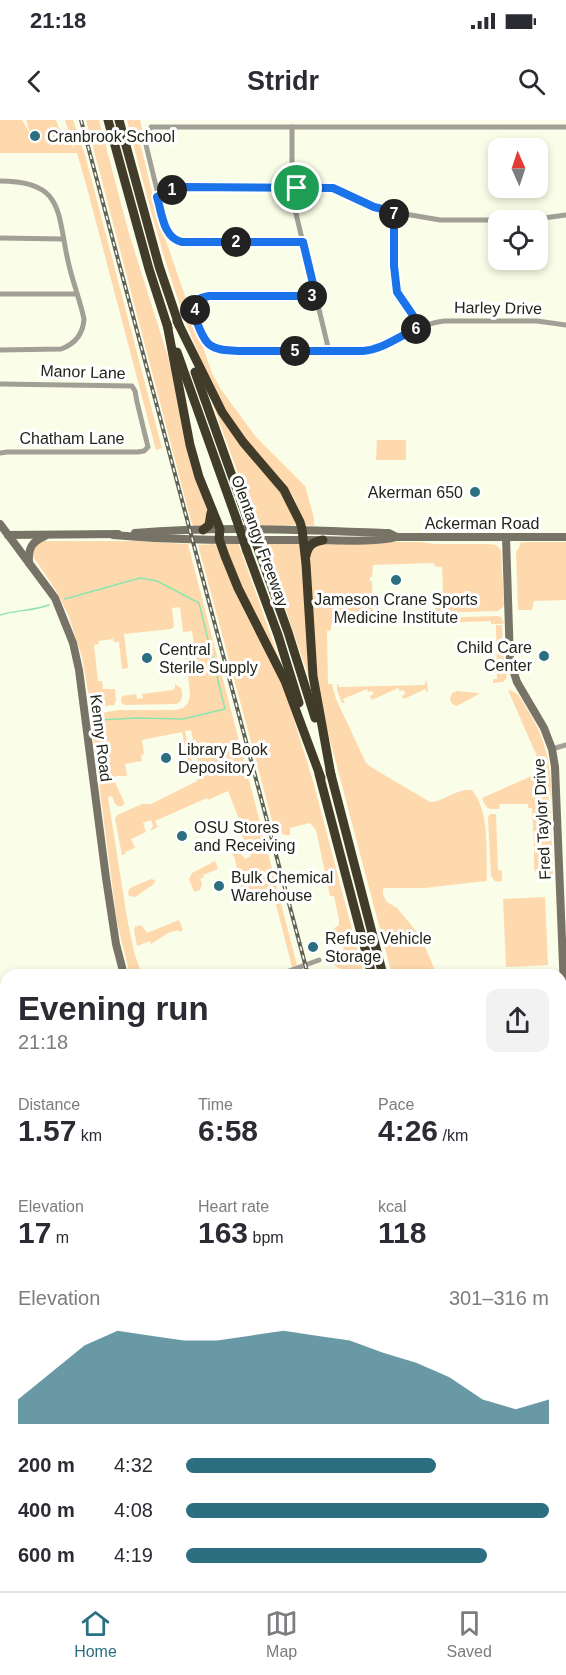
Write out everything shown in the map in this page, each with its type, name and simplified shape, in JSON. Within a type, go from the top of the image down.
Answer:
[{"type":"highway","name":"Olentangy Freeway","points":[[108,120],[132,210],[167,324],[278,635],[321,778],[370,969]]},
{"type":"highway","name":"Olentangy Freeway","points":[[120,120],[159,266],[177,321],[288,632],[331,775],[381,969]]},
{"type":"highway","points":[[177,321],[222,411],[243,442],[284,490],[302,529],[313,676],[331,775]]},
{"type":"highway","points":[[167,324],[190,446],[199,477],[238,588],[285,681],[321,778]]},
{"type":"highway","points":[[203,530],[211,521],[210,508]]},
{"type":"highway","points":[[306,564],[309,547],[323,540]]},
{"type":"main road","name":"Kenny Road","points":[[0,524],[55,598],[66,622],[76,656],[106,878],[116,944],[122,969]]},
{"type":"main road","name":"Ackerman Road","points":[[8,535],[113,535],[168,539],[302,529],[388,533],[397,537]]},
{"type":"main road","name":"Ackerman Road","points":[[113,535],[203,530],[220,534],[302,540],[397,537],[566,537]]},
{"type":"main road","points":[[29,563],[29,551],[32,544],[37,539],[50,534]]},
{"type":"main road","name":"Fred Taylor Drive","points":[[506,537],[510,661],[517,682],[544,728],[552,748],[563,881],[565,969]]},
{"type":"street","points":[[345,120],[345,127]]},
{"type":"street","points":[[292,127],[293,201],[329,351]]},
{"type":"street","points":[[303,242],[176,241],[170,237],[157,197],[146,145],[146,138],[151,128],[566,127]]},
{"type":"street","points":[[0,181],[30,184],[50,198],[58,212],[76,294],[84,319],[79,336],[69,347],[0,350]]},
{"type":"street","points":[[157,197],[182,187],[333,188],[374,207],[427,218],[529,220],[566,214]]},
{"type":"street","points":[[394,212],[394,266],[397,292],[421,327]]},
{"type":"street","points":[[0,238],[63,239]]},
{"type":"street","points":[[0,294],[76,294]]},
{"type":"street","name":"Harley Drive","points":[[316,296],[209,296],[199,300],[195,306],[195,314],[206,341],[216,348],[238,351],[363,351],[376,349],[421,327],[438,322],[537,321],[566,326]]},
{"type":"street","name":"Manor Lane","points":[[0,384],[132,386],[141,419]]},
{"type":"street","name":"Chatham Lane","points":[[0,453],[144,451],[148,444],[141,419]]},
{"type":"street","points":[[552,748],[566,745]]},
{"type":"street","points":[[294,969],[319,960]]},
{"type":"shaded area","points":[[0,120],[22,120],[30,133],[26,120],[56,120],[75,150],[65,120],[73,120],[85,155],[162,448],[156,450],[77,153],[0,153]]},
{"type":"shaded area","points":[[86,120],[99,120],[128,230],[174,376],[190,462],[210,517],[203,526],[193,526],[191,521]]},
{"type":"shaded area","points":[[127,120],[140,120],[142,129],[139,138],[159,221],[212,373],[220,388],[256,437],[305,486],[314,526],[303,523],[291,493],[235,426],[210,380],[168,271]]},
{"type":"shaded area","points":[[214,401],[285,497],[296,525],[257,526],[212,402]]},
{"type":"shaded area","points":[[377,440],[406,440],[406,460],[376,460]]},
{"type":"shaded area","points":[[39,541],[137,541],[188,544],[297,965],[292,967],[274,897],[270,895],[242,900],[235,859],[232,854],[240,852],[245,859],[251,856],[239,828],[244,825],[241,824],[228,791],[155,821],[158,827],[150,831],[153,826],[151,820],[143,823],[146,832],[131,839],[135,848],[122,855],[115,819],[117,815],[142,804],[151,804],[197,781],[199,776],[196,751],[199,747],[206,745],[205,742],[193,741],[191,730],[185,731],[193,767],[189,767],[182,732],[142,740],[144,754],[141,755],[142,761],[125,764],[127,776],[113,778],[124,805],[117,805],[112,796],[108,797],[127,918],[140,969],[129,969],[117,922],[91,721],[96,714],[118,710],[183,708],[188,703],[190,695],[185,647],[194,646],[192,631],[183,632],[180,607],[172,608],[174,627],[171,629],[124,634],[128,668],[122,669],[119,642],[114,642],[113,639],[98,641],[99,644],[94,645],[98,681],[102,681],[103,689],[115,689],[116,701],[114,705],[96,707],[90,703],[82,657],[69,617],[57,592],[32,555],[32,547]]},
{"type":"shaded area","points":[[238,542],[282,667],[241,589],[225,543]]},
{"type":"shaded area","points":[[263,542],[301,544],[309,675],[308,675]]},
{"type":"shaded area","points":[[329,542],[421,542],[488,544],[496,545],[501,550],[504,604],[498,611],[435,613],[435,601],[443,592],[442,567],[436,567],[433,563],[373,565],[370,581],[372,581],[373,615],[342,616],[334,621],[331,630],[327,631],[328,684],[332,684],[336,699],[366,763],[430,802],[461,791],[472,790],[482,809],[486,833],[486,881],[424,888],[383,889],[387,902],[397,908],[421,937],[434,969],[390,969],[326,725],[318,686],[309,548]]},
{"type":"shaded area","points":[[566,542],[566,600],[534,601],[532,610],[518,610],[516,552],[520,546],[519,543]]},
{"type":"shaded area","points":[[214,544],[217,546],[227,573],[271,658],[287,697],[313,781],[362,969],[341,969],[332,961],[332,958],[342,954],[343,946],[333,929],[339,925],[339,920],[334,896],[330,896],[316,830],[310,823],[290,828],[290,835],[285,835],[280,833],[273,824],[198,545]]},
{"type":"shaded area","points":[[501,617],[504,623],[491,624],[491,621],[435,623],[435,618]]},
{"type":"shaded area","points":[[496,625],[502,625],[503,653],[507,674],[503,682],[493,683],[493,679],[497,679]]},
{"type":"shaded area","points":[[425,681],[428,692],[425,689],[404,699],[402,696],[405,694],[404,690],[400,691],[398,688],[372,700],[370,696],[374,694],[372,691],[368,692],[367,689],[343,699],[345,703],[342,703],[337,691],[338,684],[339,687],[425,685]]},
{"type":"shaded area","points":[[175,684],[181,688],[182,693],[181,699],[176,704],[124,705],[121,702],[122,696],[136,694],[137,699],[143,698],[142,694],[173,690]]},
{"type":"shaded area","points":[[508,690],[519,696],[539,732],[547,754],[552,802],[545,775]]},
{"type":"shaded area","points":[[457,691],[479,694],[457,706],[452,704],[450,699],[452,693]]},
{"type":"shaded area","points":[[540,768],[549,798],[552,847],[534,847],[532,808],[528,808],[528,804],[500,804],[499,809],[490,809],[486,807],[482,798],[538,773],[537,770]]},
{"type":"shaded area","points":[[490,814],[496,814],[498,870],[502,871],[500,882],[495,881],[491,876],[488,817]]},
{"type":"shaded area","points":[[534,848],[552,848],[553,873],[550,878],[540,879],[534,869]]},
{"type":"shaded area","points":[[215,861],[218,869],[203,875],[204,877],[200,879],[202,884],[200,890],[194,892],[189,879],[192,873]]},
{"type":"shaded area","points":[[151,879],[155,880],[154,884],[135,897],[129,896],[130,888]]},
{"type":"shaded area","points":[[545,897],[548,965],[506,967],[503,899]]},
{"type":"shaded area","points":[[179,920],[183,930],[168,933],[151,944],[150,941],[137,946],[135,927],[141,925],[147,933]]},
{"type":"waterway","points":[[65,599],[140,578],[157,581],[199,603],[225,709],[183,719],[97,720]]},
{"type":"waterway","points":[[0,615],[49,605]]},
{"type":"railway","points":[[81,120],[306,969]]},
{"type":"place","name":"Cranbrook School","points":[[35,136]]},
{"type":"place","name":"Akerman 650","points":[[475,492]]},
{"type":"place","name":"Jameson Crane Sports Medicine Institute","points":[[396,580]]},
{"type":"place","name":"Child Care Center","points":[[544,656]]},
{"type":"place","name":"Central Sterile Supply","points":[[147,658]]},
{"type":"place","name":"Library Book Depository","points":[[166,758]]},
{"type":"place","name":"OSU Stores and Receiving","points":[[182,836]]},
{"type":"place","name":"Bulk Chemical Warehouse","points":[[219,886]]},
{"type":"place","name":"Refuse Vehicle Storage","points":[[313,947]]},
{"type":"route","points":[[182,187],[297,188],[333,188],[358,201],[394,212],[394,266],[397,292],[421,327],[376,349],[363,351],[230,351],[216,348],[206,341],[202,336],[195,314],[196,303],[205,296],[316,296],[303,242],[176,241],[167,231],[157,197],[182,187]]}]
